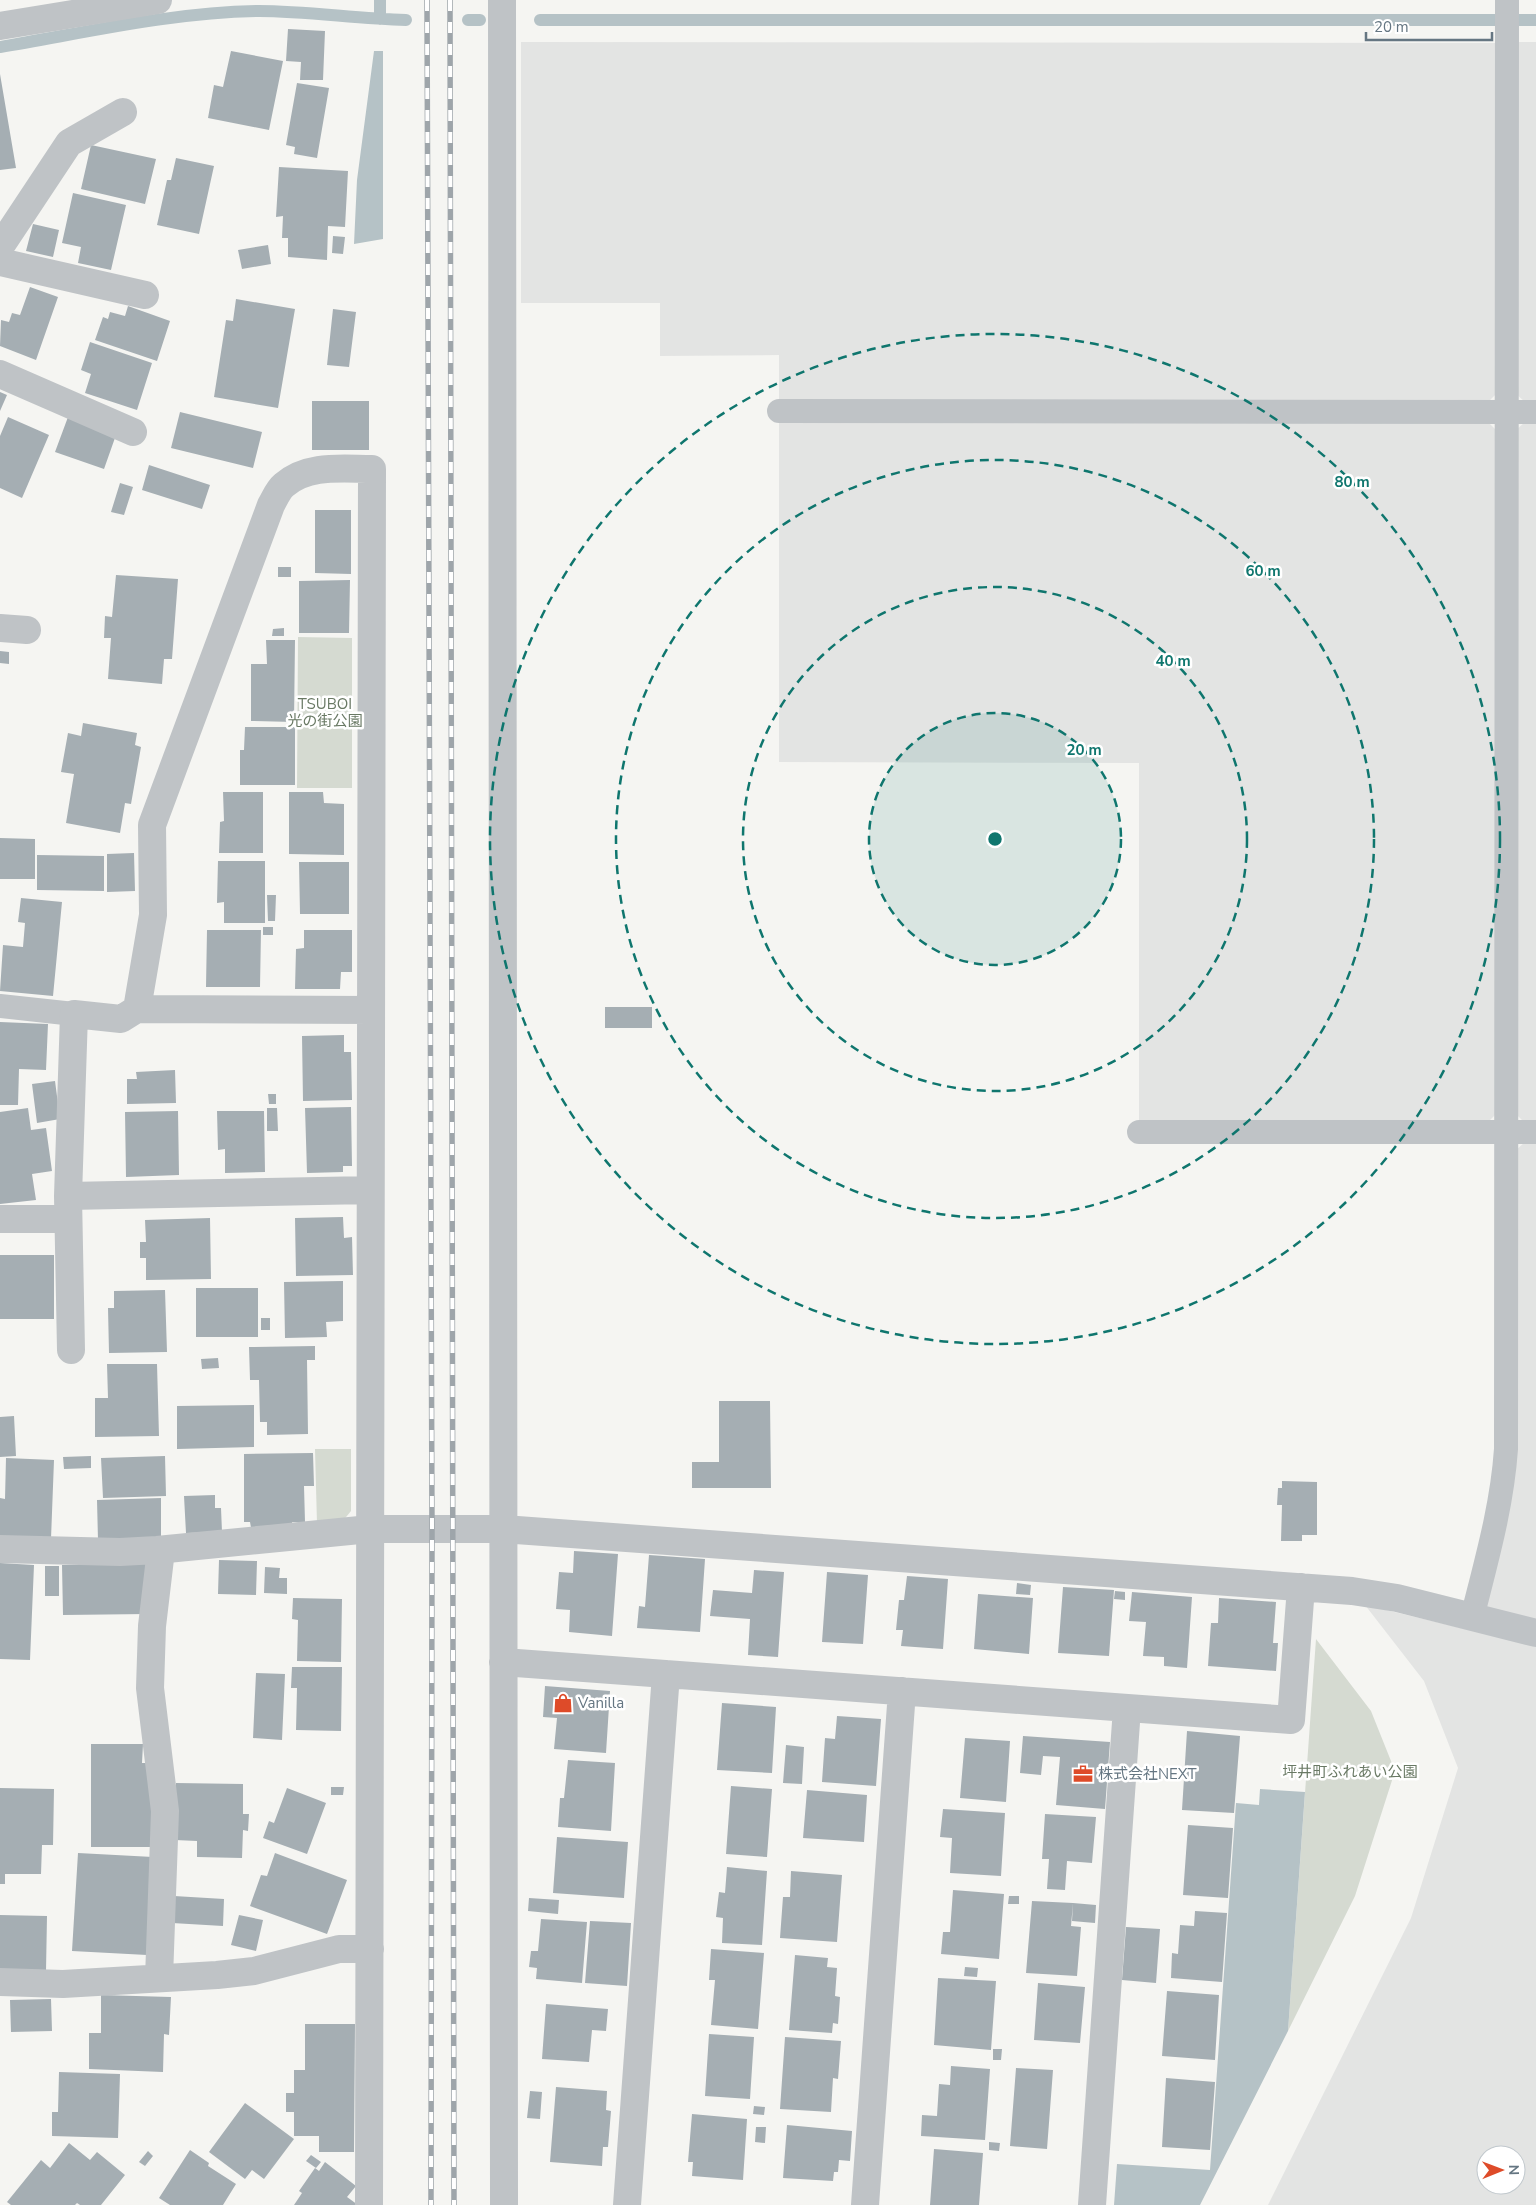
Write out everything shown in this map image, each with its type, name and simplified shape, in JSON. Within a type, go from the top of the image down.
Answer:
[{"type":"street","points":[[502,0],[504,2205]]},
{"type":"street","points":[[0,26],[151,1]]},
{"type":"street","points":[[0,247],[69,143],[123,112]]},
{"type":"street","points":[[0,262],[145,295]]},
{"type":"street","points":[[0,374],[133,432]]},
{"type":"street","points":[[137,1009],[153,915],[152,825],[271,505],[282,486],[301,474],[323,469],[372,469],[369,2205]]},
{"type":"street","points":[[0,628],[27,630]]},
{"type":"street","points":[[71,1350],[68,1207],[74,1014],[121,1019],[137,1009],[371,1010]]},
{"type":"street","points":[[0,1219],[68,1207],[370,1190]]},
{"type":"street","points":[[0,1549],[84,1552],[161,1550],[370,1529],[503,1529],[1375,1593],[1536,1633]]},
{"type":"street","points":[[159,1978],[165,1810],[150,1680],[152,1626],[161,1550]]},
{"type":"street","points":[[503,1662],[1291,1720],[1301,1587]]},
{"type":"street","points":[[627,2205],[666,1674]]},
{"type":"street","points":[[865,2205],[902,1691]]},
{"type":"street","points":[[1092,2205],[1127,1708]]},
{"type":"street","points":[[0,1982],[63,1984],[254,1971],[339,1949],[370,1949]]},
{"type":"lane","points":[[1472,1618],[1496,1524],[1503,1487],[1505,1459],[1507,2]]},
{"type":"lane","points":[[779,411],[1536,412]]},
{"type":"lane","points":[[0,1006],[74,1014]]},
{"type":"lane","points":[[1139,1132],[1536,1132]]},
{"type":"shaded area","points":[[521,42],[1497,43],[1497,393],[1487,403],[779,402],[779,355],[660,356],[660,303],[521,303]]},
{"type":"shaded area","points":[[1516,42],[1536,42],[1536,402],[1525,402],[1515,393]]},
{"type":"shaded area","points":[[374,51],[383,51],[383,239],[354,244],[357,180]]},
{"type":"shaded area","points":[[779,421],[1487,421],[1497,431],[1497,1113],[1487,1123],[1139,1122],[1139,763],[779,762]]},
{"type":"shaded area","points":[[1525,422],[1536,422],[1536,1123],[1525,1123],[1515,1113],[1515,431]]},
{"type":"shaded area","points":[[1525,1142],[1536,1142],[1536,1621],[1484,1608],[1515,1151]]},
{"type":"shaded area","points":[[1365,1605],[1536,1646],[1536,2205],[1268,2205],[1411,1918],[1458,1768],[1424,1681]]},
{"type":"shaded area","points":[[1260,1789],[1305,1792],[1288,2031],[1200,2205],[1114,2205],[1117,2164],[1210,2170],[1236,1803],[1259,1805]]},
{"type":"green space","name":"TSUBOI 光の街公園","points":[[298,637],[352,638],[352,788],[297,788]]},
{"type":"green space","points":[[315,1449],[351,1449],[351,1511],[342,1522],[317,1524]]},
{"type":"green space","name":"坪井町ふれあい公園","points":[[1316,1639],[1371,1711],[1395,1771],[1355,1896],[1288,2031]]},
{"type":"building","points":[[288,29],[325,31],[323,80],[300,80],[301,62],[286,61]]},
{"type":"building","points":[[231,51],[283,61],[269,130],[208,118],[214,85],[223,87]]},
{"type":"building","points":[[0,74],[16,168],[0,170]]},
{"type":"building","points":[[297,83],[329,88],[317,158],[294,154],[295,147],[286,145]]},
{"type":"building","points":[[91,145],[156,159],[145,204],[81,189]]},
{"type":"building","points":[[176,158],[214,166],[199,234],[157,225],[167,180],[171,180]]},
{"type":"building","points":[[279,167],[348,171],[345,227],[328,226],[327,260],[288,257],[288,238],[282,238],[283,216],[276,217]]},
{"type":"building","points":[[73,193],[126,205],[111,270],[78,263],[81,247],[62,243]]},
{"type":"building","points":[[33,224],[59,230],[53,257],[26,251]]},
{"type":"building","points":[[333,236],[345,237],[343,254],[332,253]]},
{"type":"building","points":[[268,245],[271,264],[242,269],[238,250]]},
{"type":"building","points":[[30,287],[58,297],[36,360],[0,346],[1,320],[9,322],[12,313],[20,315]]},
{"type":"building","points":[[236,299],[295,309],[278,408],[214,397],[226,320],[233,321]]},
{"type":"building","points":[[128,306],[170,321],[157,361],[95,340],[103,317],[108,319],[110,312],[125,316]]},
{"type":"building","points":[[333,309],[356,312],[349,367],[327,365]]},
{"type":"building","points":[[90,342],[152,363],[137,410],[85,393],[91,374],[81,370]]},
{"type":"building","points":[[0,392],[7,395],[0,411]]},
{"type":"building","points":[[312,401],[369,401],[369,450],[312,450]]},
{"type":"building","points":[[180,412],[262,432],[253,468],[171,448]]},
{"type":"building","points":[[8,417],[49,435],[22,498],[0,488],[0,436]]},
{"type":"building","points":[[68,417],[116,435],[104,469],[55,452]]},
{"type":"building","points":[[149,465],[210,485],[202,509],[142,490]]},
{"type":"building","points":[[120,483],[133,487],[124,515],[111,512]]},
{"type":"building","points":[[315,510],[351,510],[351,574],[315,573]]},
{"type":"building","points":[[278,567],[291,567],[291,577],[278,577]]},
{"type":"building","points":[[116,575],[178,579],[172,659],[164,659],[162,684],[108,679],[111,638],[104,638],[105,616],[112,617]]},
{"type":"building","points":[[350,580],[349,633],[299,633],[299,581]]},
{"type":"building","points":[[284,628],[284,636],[272,636],[273,629]]},
{"type":"building","points":[[266,640],[295,640],[294,722],[251,721],[251,664],[267,664]]},
{"type":"building","points":[[0,651],[9,652],[9,664],[0,663]]},
{"type":"building","points":[[83,723],[137,733],[135,745],[141,747],[131,804],[125,803],[120,833],[66,823],[74,774],[61,772],[68,733],[81,736]]},
{"type":"building","points":[[245,727],[295,727],[295,785],[240,785],[240,750],[244,750]]},
{"type":"building","points":[[223,792],[263,792],[263,853],[219,853],[220,822],[224,821]]},
{"type":"building","points":[[289,792],[323,792],[324,803],[344,804],[344,855],[289,854]]},
{"type":"building","points":[[0,838],[35,839],[35,879],[0,879]]},
{"type":"building","points":[[134,853],[135,891],[107,892],[107,854]]},
{"type":"building","points":[[37,855],[104,856],[104,891],[37,890]]},
{"type":"building","points":[[218,861],[265,861],[265,923],[224,923],[224,902],[217,903]]},
{"type":"building","points":[[299,862],[349,862],[349,914],[300,914]]},
{"type":"building","points":[[267,895],[276,895],[275,921],[268,921]]},
{"type":"building","points":[[21,898],[62,902],[53,996],[0,991],[3,945],[23,947],[25,923],[18,922]]},
{"type":"building","points":[[263,927],[273,927],[273,935],[263,935]]},
{"type":"building","points":[[207,930],[261,930],[260,987],[206,987]]},
{"type":"building","points":[[304,930],[352,930],[352,972],[341,972],[340,989],[295,989],[296,949],[304,948]]},
{"type":"building","points":[[605,1007],[652,1007],[652,1028],[605,1028]]},
{"type":"building","points":[[0,1022],[48,1024],[46,1070],[19,1069],[18,1105],[0,1105]]},
{"type":"building","points":[[344,1035],[344,1052],[351,1052],[352,1100],[303,1101],[302,1036]]},
{"type":"building","points":[[175,1070],[176,1103],[127,1104],[127,1079],[137,1079],[136,1072]]},
{"type":"building","points":[[55,1081],[60,1119],[37,1123],[32,1084]]},
{"type":"building","points":[[268,1094],[276,1094],[276,1104],[269,1104]]},
{"type":"building","points":[[351,1107],[352,1166],[343,1166],[343,1172],[307,1173],[305,1108]]},
{"type":"building","points":[[28,1108],[31,1130],[46,1128],[52,1171],[32,1174],[36,1200],[0,1204],[0,1112]]},
{"type":"building","points":[[267,1108],[277,1108],[278,1131],[267,1131]]},
{"type":"building","points":[[178,1111],[179,1175],[126,1177],[125,1112]]},
{"type":"building","points":[[217,1111],[264,1111],[265,1172],[225,1173],[225,1149],[218,1150]]},
{"type":"building","points":[[343,1217],[344,1238],[352,1237],[353,1275],[296,1276],[295,1218]]},
{"type":"building","points":[[210,1218],[211,1279],[146,1280],[146,1258],[140,1258],[140,1242],[146,1242],[145,1220]]},
{"type":"building","points":[[0,1255],[54,1255],[54,1319],[0,1319]]},
{"type":"building","points":[[343,1281],[343,1321],[326,1322],[327,1337],[285,1338],[284,1282]]},
{"type":"building","points":[[196,1288],[258,1288],[258,1337],[196,1337]]},
{"type":"building","points":[[165,1290],[167,1352],[109,1353],[108,1308],[114,1308],[114,1291]]},
{"type":"building","points":[[261,1318],[270,1318],[270,1330],[261,1330]]},
{"type":"building","points":[[315,1346],[315,1360],[307,1360],[308,1434],[267,1435],[267,1422],[260,1422],[259,1380],[250,1380],[249,1347]]},
{"type":"building","points":[[218,1358],[219,1368],[202,1369],[201,1359]]},
{"type":"building","points":[[107,1364],[157,1364],[159,1436],[95,1437],[95,1398],[108,1398]]},
{"type":"building","points":[[719,1401],[770,1401],[771,1488],[692,1488],[692,1462],[719,1462]]},
{"type":"building","points":[[254,1405],[254,1447],[177,1449],[177,1406]]},
{"type":"building","points":[[14,1416],[16,1456],[0,1457],[0,1417]]},
{"type":"building","points":[[313,1453],[314,1486],[304,1486],[305,1522],[292,1522],[293,1529],[252,1533],[250,1522],[244,1522],[244,1454]]},
{"type":"building","points":[[91,1456],[91,1468],[64,1469],[63,1457]]},
{"type":"building","points":[[165,1456],[166,1496],[103,1498],[101,1458]]},
{"type":"building","points":[[6,1458],[54,1460],[51,1539],[0,1537],[0,1498],[5,1499]]},
{"type":"building","points":[[1282,1481],[1317,1482],[1317,1535],[1302,1535],[1302,1541],[1281,1541],[1282,1505],[1277,1505],[1278,1488],[1282,1488]]},
{"type":"building","points":[[215,1495],[215,1508],[221,1508],[222,1532],[186,1533],[184,1496]]},
{"type":"building","points":[[161,1498],[161,1538],[98,1540],[97,1500]]},
{"type":"building","points":[[574,1551],[618,1554],[612,1636],[569,1632],[570,1610],[556,1609],[559,1572],[573,1573]]},
{"type":"building","points":[[649,1555],[705,1559],[700,1632],[637,1628],[639,1606],[645,1607]]},
{"type":"building","points":[[219,1560],[257,1561],[256,1595],[218,1594]]},
{"type":"building","points":[[0,1563],[34,1565],[30,1660],[0,1659]]},
{"type":"building","points":[[147,1564],[147,1614],[63,1615],[62,1565]]},
{"type":"building","points":[[45,1566],[59,1566],[59,1596],[45,1596]]},
{"type":"building","points":[[265,1567],[280,1568],[279,1578],[287,1578],[287,1594],[264,1593]]},
{"type":"building","points":[[754,1570],[784,1572],[778,1657],[748,1655],[750,1619],[710,1616],[713,1590],[752,1593]]},
{"type":"building","points":[[827,1572],[868,1575],[863,1644],[822,1642]]},
{"type":"building","points":[[907,1576],[948,1579],[943,1649],[901,1646],[903,1630],[896,1630],[899,1600],[904,1600]]},
{"type":"building","points":[[1017,1583],[1031,1585],[1030,1595],[1016,1594]]},
{"type":"building","points":[[1063,1587],[1114,1590],[1109,1656],[1058,1653]]},
{"type":"building","points":[[1115,1591],[1125,1592],[1125,1600],[1114,1599]]},
{"type":"building","points":[[1132,1592],[1192,1597],[1187,1668],[1164,1666],[1164,1657],[1143,1656],[1146,1622],[1129,1621]]},
{"type":"building","points":[[978,1594],[1033,1598],[1029,1654],[974,1649]]},
{"type":"building","points":[[293,1598],[342,1599],[341,1662],[297,1661],[298,1620],[292,1619]]},
{"type":"building","points":[[1219,1598],[1276,1602],[1273,1643],[1278,1643],[1276,1671],[1208,1666],[1211,1623],[1218,1623]]},
{"type":"building","points":[[292,1667],[342,1667],[341,1731],[296,1730],[297,1688],[291,1688]]},
{"type":"building","points":[[256,1673],[285,1674],[282,1740],[253,1738]]},
{"type":"building","points":[[545,1686],[610,1691],[606,1753],[554,1749],[557,1718],[543,1717]]},
{"type":"building","points":[[722,1703],[776,1707],[772,1773],[717,1770]]},
{"type":"building","points":[[837,1716],[881,1719],[876,1786],[822,1782],[825,1738],[835,1739]]},
{"type":"building","points":[[1187,1731],[1240,1736],[1234,1813],[1182,1810]]},
{"type":"building","points":[[1023,1736],[1110,1742],[1105,1809],[1056,1805],[1060,1757],[1043,1756],[1041,1775],[1020,1773]]},
{"type":"building","points":[[965,1738],[1010,1741],[1006,1802],[960,1798]]},
{"type":"building","points":[[91,1744],[143,1744],[142,1763],[152,1763],[152,1847],[91,1847]]},
{"type":"building","points":[[786,1745],[804,1747],[802,1784],[783,1783]]},
{"type":"building","points":[[568,1760],[615,1763],[611,1831],[558,1827],[560,1798],[564,1798]]},
{"type":"building","points":[[176,1783],[243,1784],[243,1814],[249,1814],[248,1831],[243,1830],[242,1858],[197,1857],[197,1841],[175,1840]]},
{"type":"building","points":[[731,1786],[772,1789],[767,1857],[726,1854]]},
{"type":"building","points":[[331,1787],[344,1787],[343,1795],[331,1795]]},
{"type":"building","points":[[0,1788],[54,1789],[53,1845],[42,1845],[41,1874],[5,1874],[5,1884],[0,1884]]},
{"type":"building","points":[[287,1788],[326,1803],[307,1854],[263,1838],[269,1821],[274,1823]]},
{"type":"building","points":[[807,1790],[867,1795],[864,1842],[803,1838]]},
{"type":"building","points":[[943,1809],[1005,1813],[1001,1876],[950,1873],[952,1838],[940,1837]]},
{"type":"building","points":[[1045,1814],[1096,1817],[1092,1863],[1067,1861],[1065,1890],[1047,1889],[1049,1859],[1042,1859]]},
{"type":"building","points":[[1188,1825],[1233,1828],[1228,1898],[1183,1895]]},
{"type":"building","points":[[557,1837],[628,1842],[624,1898],[553,1893]]},
{"type":"building","points":[[78,1853],[153,1857],[147,1955],[72,1951]]},
{"type":"building","points":[[275,1853],[347,1880],[327,1934],[250,1906],[261,1875],[267,1876]]},
{"type":"building","points":[[727,1867],[767,1871],[762,1945],[722,1943],[723,1918],[716,1917],[719,1892],[725,1893]]},
{"type":"building","points":[[791,1871],[842,1875],[837,1942],[780,1938],[783,1897],[790,1897]]},
{"type":"building","points":[[953,1890],[1004,1894],[999,1959],[941,1954],[943,1932],[950,1932]]},
{"type":"building","points":[[174,1896],[224,1899],[223,1926],[172,1923]]},
{"type":"building","points":[[1009,1896],[1019,1896],[1019,1904],[1008,1904]]},
{"type":"building","points":[[529,1898],[559,1900],[558,1914],[528,1911]]},
{"type":"building","points":[[1032,1901],[1073,1903],[1071,1926],[1081,1927],[1077,1976],[1026,1973]]},
{"type":"building","points":[[1073,1903],[1096,1905],[1095,1923],[1072,1921]]},
{"type":"building","points":[[1195,1911],[1227,1913],[1222,1982],[1171,1978],[1172,1953],[1178,1954],[1180,1925],[1194,1926]]},
{"type":"building","points":[[0,1915],[47,1916],[46,1971],[0,1970]]},
{"type":"building","points":[[239,1915],[263,1920],[256,1951],[231,1945]]},
{"type":"building","points":[[541,1919],[587,1922],[582,1983],[536,1979],[537,1968],[529,1967],[531,1951],[538,1951]]},
{"type":"building","points":[[590,1921],[631,1923],[627,1986],[585,1983]]},
{"type":"building","points":[[1126,1927],[1160,1929],[1156,1983],[1122,1980]]},
{"type":"building","points":[[711,1949],[764,1953],[758,2029],[711,2025],[715,1980],[709,1980]]},
{"type":"building","points":[[795,1955],[828,1958],[827,1967],[837,1968],[835,1996],[840,1997],[838,2024],[833,2023],[832,2033],[789,2030]]},
{"type":"building","points":[[965,1967],[978,1968],[977,1977],[964,1976]]},
{"type":"building","points":[[938,1978],[996,1981],[991,2050],[934,2045]]},
{"type":"building","points":[[1038,1983],[1085,1987],[1080,2043],[1034,2040]]},
{"type":"building","points":[[1167,1991],[1219,1995],[1215,2060],[1162,2056]]},
{"type":"building","points":[[101,1995],[171,1997],[169,2035],[164,2034],[163,2072],[89,2069],[89,2033],[101,2033]]},
{"type":"building","points":[[51,1999],[52,2031],[11,2032],[10,2000]]},
{"type":"building","points":[[546,2004],[608,2009],[606,2031],[592,2030],[589,2062],[542,2059]]},
{"type":"building","points":[[305,2024],[355,2024],[354,2152],[319,2152],[319,2136],[294,2136],[294,2112],[286,2112],[286,2093],[294,2093],[294,2070],[305,2070]]},
{"type":"building","points":[[709,2034],[754,2037],[750,2099],[705,2096]]},
{"type":"building","points":[[785,2037],[841,2041],[838,2079],[833,2078],[831,2112],[780,2109]]},
{"type":"building","points":[[993,2049],[1002,2049],[1001,2060],[993,2060]]},
{"type":"building","points":[[951,2066],[990,2069],[985,2140],[921,2136],[922,2115],[937,2116],[939,2084],[950,2085]]},
{"type":"building","points":[[1016,2068],[1053,2070],[1047,2149],[1010,2146]]},
{"type":"building","points":[[59,2072],[120,2074],[118,2138],[52,2136],[52,2112],[58,2112]]},
{"type":"building","points":[[1166,2078],[1215,2082],[1210,2150],[1162,2147]]},
{"type":"building","points":[[556,2087],[607,2091],[606,2110],[611,2111],[608,2147],[603,2147],[602,2166],[550,2162]]},
{"type":"building","points":[[530,2091],[542,2092],[540,2119],[527,2118]]},
{"type":"building","points":[[245,2103],[294,2139],[264,2179],[252,2170],[245,2179],[209,2152]]},
{"type":"building","points":[[754,2106],[765,2107],[764,2115],[753,2114]]},
{"type":"building","points":[[692,2114],[747,2119],[743,2180],[692,2176],[693,2162],[688,2162]]},
{"type":"building","points":[[787,2125],[852,2131],[850,2161],[839,2160],[838,2172],[834,2172],[833,2181],[783,2178]]},
{"type":"building","points":[[756,2127],[766,2127],[765,2143],[755,2142]]},
{"type":"building","points":[[989,2142],[1000,2143],[999,2151],[989,2150]]},
{"type":"building","points":[[69,2143],[90,2160],[97,2152],[125,2175],[101,2205],[80,2205],[77,2203],[75,2205],[11,2205],[7,2202],[41,2160],[50,2168]]},
{"type":"building","points":[[934,2149],[983,2153],[979,2205],[930,2205]]},
{"type":"building","points":[[190,2150],[209,2163],[208,2166],[236,2184],[223,2205],[170,2205],[159,2198]]},
{"type":"building","points":[[148,2151],[153,2156],[145,2166],[139,2162]]},
{"type":"building","points":[[311,2155],[321,2162],[316,2168],[306,2161]]},
{"type":"building","points":[[325,2162],[356,2186],[347,2197],[358,2205],[294,2205],[302,2193],[299,2191],[315,2168],[319,2171]]},
{"type":"waterway","points":[[380,0],[380,19]]},
{"type":"waterway","points":[[0,47],[129,24],[227,12],[277,11],[406,20]]},
{"type":"waterway","points":[[468,20],[480,20]]},
{"type":"waterway","points":[[540,20],[1536,20]]},
{"type":"railway","points":[[427,0],[432,1528],[431,2205]]},
{"type":"railway","points":[[450,0],[454,2205]]},
{"type":"place","name":"Vanilla","points":[[563,1703]]},
{"type":"place","name":"株式会社NEXT","points":[[1083,1774]]}]
